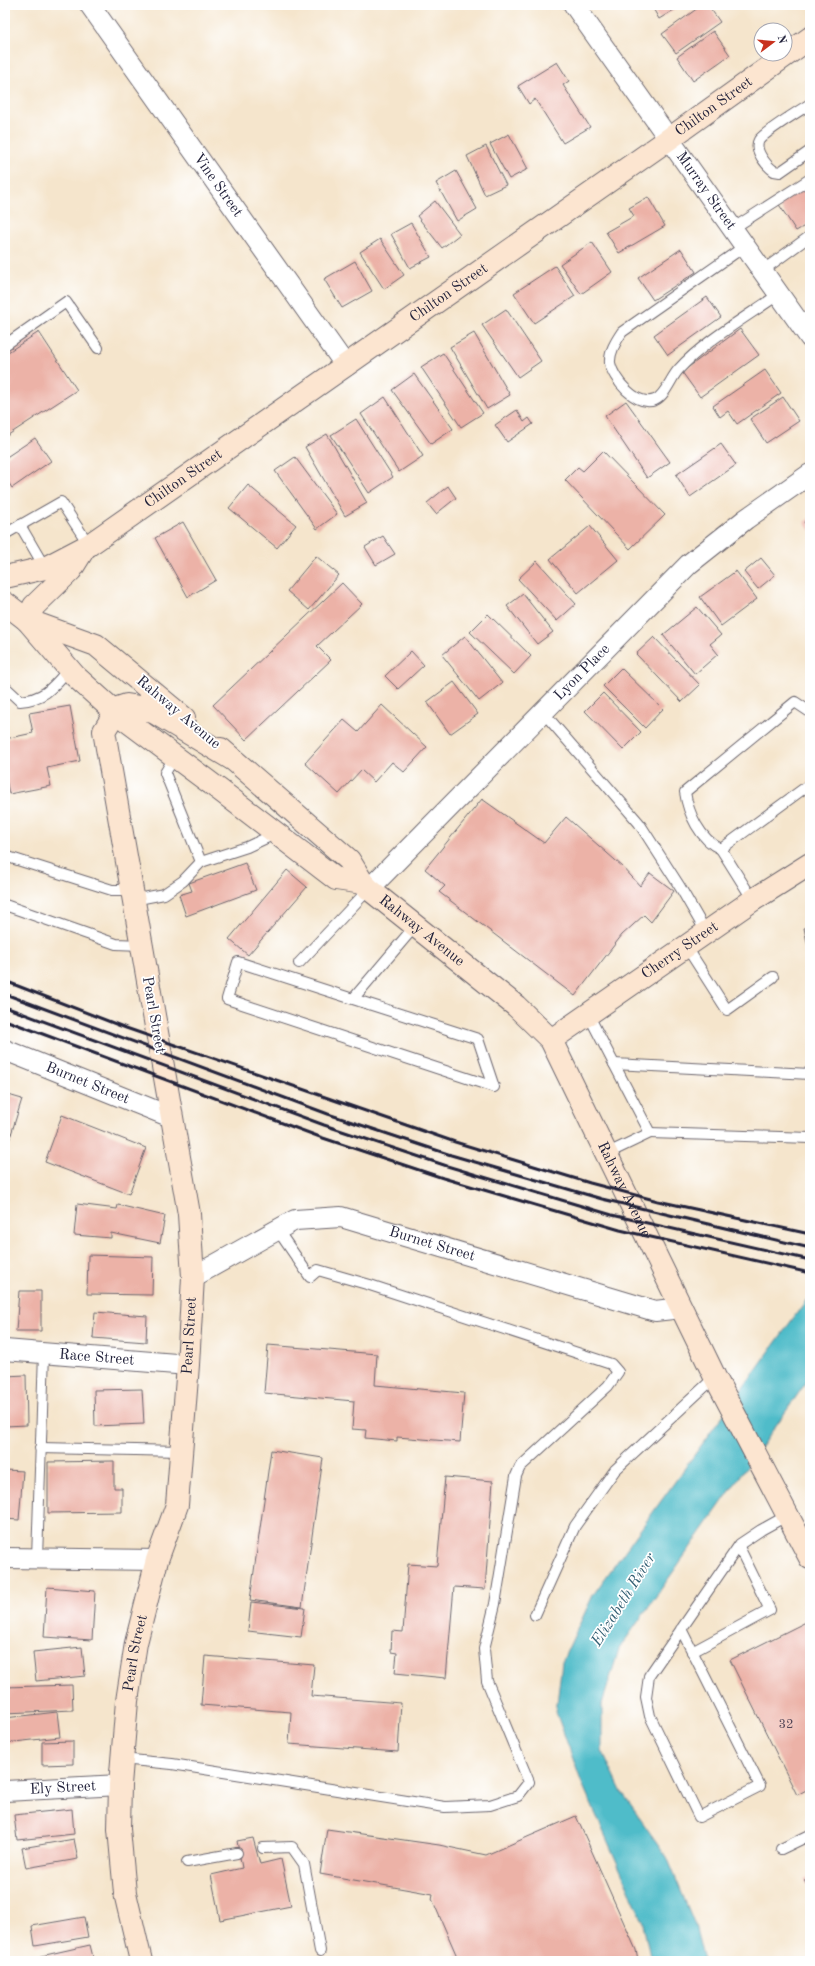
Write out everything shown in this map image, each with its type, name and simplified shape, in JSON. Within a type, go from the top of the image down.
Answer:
[{"type":"main road","name":"Chilton Street","points":[[5,577],[44,568],[87,546],[346,366],[810,38]]},
{"type":"main road","name":"Chilton Street","points":[[27,620],[34,606],[71,570],[87,546]]},
{"type":"main road","name":"Rahway Avenue","points":[[5,604],[27,620],[69,669],[115,712],[336,879],[366,886]]},
{"type":"main road","name":"Rahway Avenue","points":[[27,620],[96,646],[232,759],[349,860],[366,886],[516,1006],[551,1040],[715,1377],[810,1558]]},
{"type":"main road","points":[[115,712],[118,708],[128,705],[140,707],[154,713],[232,759]]},
{"type":"main road","name":"Pearl Street","points":[[115,712],[104,731],[189,1214],[193,1277],[182,1451],[177,1505],[157,1560],[136,1643],[127,1700],[120,1785],[119,1830],[125,1893],[141,1961]]},
{"type":"main road","name":"Cherry Street","points":[[551,1040],[753,900],[810,864]]},
{"type":"street","name":"Vine Street","points":[[90,5],[346,366]]},
{"type":"street","name":"Murray Street","points":[[574,5],[810,338]]},
{"type":"street","name":"Lyon Place","points":[[366,886],[543,712],[689,564],[746,519],[810,474]]},
{"type":"street","name":"Burnet Street","points":[[5,1050],[171,1117]]},
{"type":"street","name":"Burnet Street","points":[[193,1277],[294,1220],[341,1217],[655,1311],[681,1308]]},
{"type":"street","name":"Race Street","points":[[5,1350],[188,1365]]},
{"type":"street","points":[[5,1558],[157,1560]]},
{"type":"street","name":"Ely Street","points":[[5,1791],[120,1785]]},
{"type":"lane","points":[[810,104],[759,140],[757,146],[758,151],[774,171],[780,172],[810,151]]},
{"type":"lane","points":[[732,229],[810,179]]},
{"type":"lane","points":[[762,271],[810,236]]},
{"type":"lane","points":[[745,246],[622,332],[614,343],[610,361],[614,377],[628,392],[645,401],[655,400],[664,391],[678,369],[688,360],[779,294]]},
{"type":"lane","points":[[5,345],[66,302],[98,348]]},
{"type":"lane","points":[[5,534],[61,502],[87,546]]},
{"type":"lane","points":[[20,525],[44,568]]},
{"type":"lane","points":[[5,687],[20,700],[34,700],[50,691],[69,669]]},
{"type":"lane","points":[[753,900],[721,848],[710,844],[691,815],[688,809],[685,792],[795,702],[810,712]]},
{"type":"lane","points":[[543,712],[639,823],[680,886],[706,932]]},
{"type":"lane","points":[[175,756],[165,774],[201,862]]},
{"type":"lane","points":[[721,848],[810,784]]},
{"type":"lane","points":[[5,856],[132,895],[164,894],[183,881],[201,862],[247,847],[277,833]]},
{"type":"lane","points":[[299,963],[366,886]]},
{"type":"lane","points":[[5,905],[116,944],[141,944]]},
{"type":"lane","points":[[354,999],[415,926]]},
{"type":"lane","points":[[686,946],[727,1010],[773,977]]},
{"type":"lane","points":[[238,962],[354,999],[478,1039],[494,1087],[227,999],[238,962]]},
{"type":"lane","points":[[588,1014],[650,1133]]},
{"type":"lane","points":[[614,1064],[810,1074]]},
{"type":"lane","points":[[606,1154],[650,1133],[810,1138]]},
{"type":"lane","points":[[122,1759],[172,1764],[445,1807],[490,1805],[518,1796],[529,1782],[487,1681],[484,1649],[495,1604],[516,1476],[520,1466],[608,1386],[618,1372],[611,1364],[370,1285],[318,1270],[310,1277],[277,1230]]},
{"type":"lane","points":[[37,1558],[44,1353]]},
{"type":"lane","points":[[535,1615],[575,1526],[615,1470],[715,1377]]},
{"type":"lane","points":[[40,1448],[182,1451]]},
{"type":"lane","points":[[681,1629],[760,1786],[699,1817],[650,1716],[646,1697],[649,1676],[681,1629],[739,1547],[761,1530],[788,1515]]},
{"type":"lane","points":[[692,1652],[770,1610],[739,1547]]},
{"type":"lane","points":[[781,1849],[810,1835]]},
{"type":"lane","points":[[263,1848],[292,1847],[304,1864],[320,1951]]},
{"type":"lane","points":[[187,1862],[237,1853]]},
{"type":"water","name":"Elizabeth River","points":[[810,1295],[810,1377],[619,1649],[602,1704],[602,1750],[622,1793],[667,1857],[695,1925],[704,1961],[651,1961],[642,1919],[581,1781],[556,1712],[562,1662],[593,1595]]},
{"type":"building","points":[[651,5],[682,5],[659,19]]},
{"type":"building","points":[[702,5],[708,5],[720,22],[676,53],[662,34]]},
{"type":"building","points":[[713,31],[730,55],[693,81],[677,57]]},
{"type":"building","points":[[557,62],[569,81],[563,85],[590,127],[563,143],[535,99],[529,104],[518,86]]},
{"type":"building","points":[[509,134],[528,169],[509,179],[490,144]]},
{"type":"building","points":[[486,146],[506,185],[485,195],[467,156]]},
{"type":"building","points":[[456,171],[477,209],[457,221],[436,183]]},
{"type":"building","points":[[810,183],[810,223],[796,231],[778,203]]},
{"type":"building","points":[[648,197],[665,226],[619,253],[606,232],[634,216],[629,208]]},
{"type":"building","points":[[435,201],[460,234],[442,248],[417,216]]},
{"type":"building","points":[[411,223],[431,257],[410,268],[391,234]]},
{"type":"building","points":[[380,239],[404,275],[384,289],[360,252]]},
{"type":"building","points":[[592,242],[612,272],[581,294],[560,264]]},
{"type":"building","points":[[681,249],[696,272],[653,300],[638,278]]},
{"type":"building","points":[[355,261],[372,291],[342,308],[324,279]]},
{"type":"building","points":[[555,266],[575,296],[534,323],[514,293]]},
{"type":"building","points":[[707,297],[721,317],[668,355],[654,335]]},
{"type":"building","points":[[506,309],[541,361],[518,377],[482,325]]},
{"type":"building","points":[[740,329],[759,355],[700,397],[682,372]]},
{"type":"building","points":[[39,332],[77,390],[5,437],[5,354]]},
{"type":"building","points":[[474,333],[510,395],[487,409],[450,347]]},
{"type":"building","points":[[443,353],[483,413],[461,427],[421,367]]},
{"type":"building","points":[[765,370],[781,393],[737,424],[728,411],[720,417],[713,406]]},
{"type":"building","points":[[414,374],[453,429],[431,444],[392,390]]},
{"type":"building","points":[[385,397],[423,456],[399,472],[361,414]]},
{"type":"building","points":[[783,397],[799,421],[766,443],[750,419]]},
{"type":"building","points":[[626,401],[670,462],[647,478],[605,416]]},
{"type":"building","points":[[517,410],[524,422],[529,418],[533,424],[507,442],[495,425]]},
{"type":"building","points":[[356,419],[393,477],[369,493],[331,435]]},
{"type":"building","points":[[327,434],[367,503],[345,516],[305,447]]},
{"type":"building","points":[[35,438],[51,461],[12,488],[5,477],[5,458]]},
{"type":"building","points":[[721,444],[736,465],[690,497],[676,475]]},
{"type":"building","points":[[603,451],[665,515],[630,549],[565,480],[578,467],[583,471]]},
{"type":"building","points":[[295,457],[337,514],[317,529],[275,471]]},
{"type":"building","points":[[248,485],[296,525],[277,548],[229,508]]},
{"type":"building","points":[[448,486],[456,498],[436,514],[427,503]]},
{"type":"building","points":[[810,518],[810,531],[804,522]]},
{"type":"building","points":[[183,522],[216,580],[188,597],[155,538]]},
{"type":"building","points":[[590,526],[618,560],[578,593],[550,559]]},
{"type":"building","points":[[383,536],[395,554],[376,565],[365,547]]},
{"type":"building","points":[[316,556],[339,575],[309,610],[287,591]]},
{"type":"building","points":[[761,558],[775,575],[758,589],[744,572]]},
{"type":"building","points":[[537,561],[576,604],[557,621],[518,579]]},
{"type":"building","points":[[736,571],[757,599],[721,626],[700,597]]},
{"type":"building","points":[[342,583],[362,604],[317,646],[331,660],[246,740],[213,705]]},
{"type":"building","points":[[523,594],[553,632],[537,644],[507,606]]},
{"type":"building","points":[[697,607],[721,635],[710,644],[718,654],[695,674],[663,635]]},
{"type":"building","points":[[488,614],[531,656],[514,674],[470,632]]},
{"type":"building","points":[[465,636],[502,683],[479,701],[442,655]]},
{"type":"building","points":[[654,637],[700,685],[682,702],[636,654]]},
{"type":"building","points":[[411,651],[424,665],[398,689],[385,676]]},
{"type":"building","points":[[621,668],[663,709],[645,728],[603,686]]},
{"type":"building","points":[[454,682],[478,714],[450,734],[427,702]]},
{"type":"building","points":[[603,693],[641,732],[623,750],[585,711]]},
{"type":"building","points":[[382,705],[427,747],[404,772],[392,762],[374,782],[361,770],[339,794],[305,763],[344,720],[358,732]]},
{"type":"building","points":[[70,706],[80,761],[47,768],[51,786],[9,794],[5,774],[5,739],[33,733],[29,713]]},
{"type":"building","points":[[482,799],[544,843],[566,817],[623,867],[640,886],[650,873],[674,891],[651,922],[644,915],[622,935],[575,996],[439,892],[445,886],[425,869]]},
{"type":"building","points":[[245,863],[256,890],[186,916],[179,895],[192,891],[189,883]]},
{"type":"building","points":[[287,870],[307,887],[248,955],[229,939]]},
{"type":"building","points":[[810,927],[810,952],[809,952],[804,928]]},
{"type":"building","points":[[5,1094],[22,1099],[5,1154]]},
{"type":"building","points":[[62,1115],[146,1148],[129,1194],[45,1162]]},
{"type":"building","points":[[77,1204],[117,1209],[118,1205],[165,1216],[160,1243],[111,1233],[111,1238],[74,1235]]},
{"type":"building","points":[[88,1255],[153,1257],[152,1295],[87,1294]]},
{"type":"building","points":[[19,1291],[41,1291],[41,1331],[16,1331]]},
{"type":"building","points":[[95,1312],[147,1316],[146,1342],[93,1338]]},
{"type":"building","points":[[268,1345],[377,1354],[375,1385],[464,1393],[460,1442],[397,1437],[397,1441],[365,1438],[366,1430],[352,1429],[354,1401],[264,1393]]},
{"type":"building","points":[[26,1375],[27,1425],[5,1426],[5,1376]]},
{"type":"building","points":[[142,1389],[144,1424],[95,1426],[94,1390]]},
{"type":"building","points":[[271,1450],[323,1458],[302,1607],[250,1600]]},
{"type":"building","points":[[114,1461],[114,1488],[122,1488],[122,1512],[48,1513],[48,1462]]},
{"type":"building","points":[[5,1470],[23,1471],[19,1520],[5,1519]]},
{"type":"building","points":[[445,1477],[493,1481],[485,1589],[454,1587],[446,1678],[395,1673],[397,1653],[391,1652],[392,1631],[403,1632],[408,1564],[437,1566]]},
{"type":"building","points":[[47,1587],[95,1591],[92,1640],[44,1637]]},
{"type":"building","points":[[251,1602],[305,1608],[301,1637],[248,1631]]},
{"type":"building","points":[[810,1620],[810,1788],[797,1795],[730,1660]]},
{"type":"building","points":[[82,1647],[85,1676],[36,1681],[33,1652]]},
{"type":"building","points":[[205,1656],[314,1665],[311,1696],[401,1703],[398,1752],[289,1744],[291,1712],[201,1705]]},
{"type":"building","points":[[72,1685],[73,1710],[5,1713],[5,1687]]},
{"type":"building","points":[[57,1712],[60,1737],[5,1743],[5,1718]]},
{"type":"building","points":[[73,1741],[73,1764],[42,1765],[42,1742]]},
{"type":"building","points":[[72,1809],[74,1834],[17,1840],[14,1815]]},
{"type":"building","points":[[576,1816],[636,1950],[638,1961],[459,1961],[432,1899],[433,1894],[320,1874],[327,1829],[439,1845],[486,1855]]},
{"type":"building","points":[[253,1838],[260,1864],[281,1859],[291,1906],[220,1920],[211,1875],[242,1868],[237,1841]]},
{"type":"building","points":[[74,1839],[78,1859],[26,1868],[22,1848]]},
{"type":"building","points":[[810,1877],[810,1891],[804,1880]]},
{"type":"building","points":[[84,1917],[88,1937],[35,1946],[32,1926]]},
{"type":"building","points":[[90,1945],[94,1961],[42,1961],[41,1956]]},
{"type":"railway","points":[[5,981],[126,1028],[455,1142],[590,1183],[658,1201],[810,1234]]},
{"type":"railway","points":[[5,994],[328,1114],[451,1155],[602,1199],[810,1248]]},
{"type":"railway","points":[[5,1007],[324,1125],[447,1166],[612,1215],[810,1260]]},
{"type":"railway","points":[[5,1020],[320,1137],[443,1178],[620,1230],[810,1273]]}]
